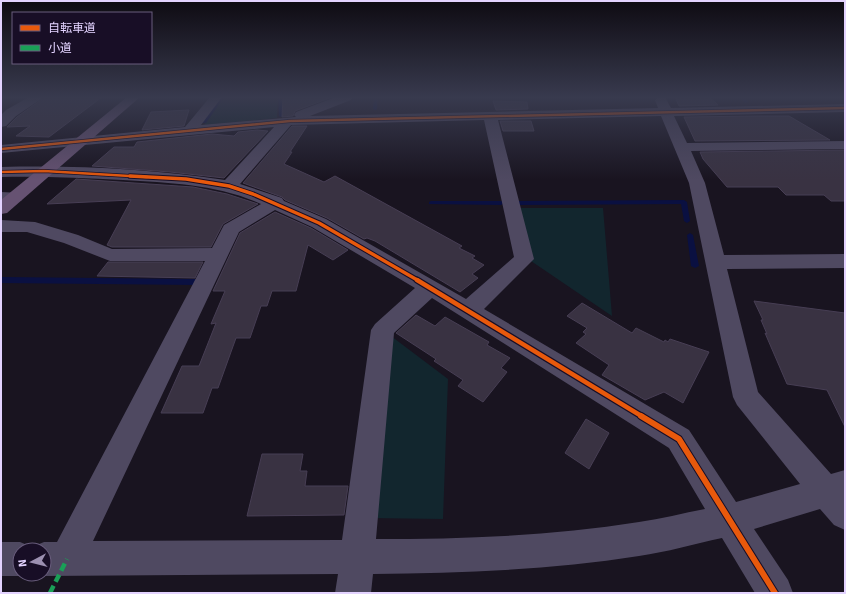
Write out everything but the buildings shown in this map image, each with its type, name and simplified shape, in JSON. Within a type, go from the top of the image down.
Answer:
[{"type":"main road","points":[[1,209],[8,197],[44,171],[100,125]]},
{"type":"street","points":[[189,131],[194,125]]},
{"type":"street","points":[[1,149],[251,125]]},
{"type":"street","points":[[229,186],[285,125]]},
{"type":"street","points":[[468,310],[524,259],[492,125]]},
{"type":"street","points":[[672,125],[697,183],[746,397],[839,498]]},
{"type":"street","points":[[682,147],[845,145]]},
{"type":"street","points":[[1,172],[44,171],[186,179],[229,186],[276,202],[320,223],[430,287],[679,439],[775,593]]},
{"type":"street","points":[[276,202],[231,228],[55,559],[356,558],[465,556],[562,549],[640,539],[839,498]]},
{"type":"street","points":[[1,226],[28,226],[71,238],[110,255],[218,254]]},
{"type":"street","points":[[715,262],[845,261]]},
{"type":"street","points":[[353,593],[383,330],[430,287]]},
{"type":"street","points":[[1,559],[12,559]]},
{"type":"shaded area","points":[[518,208],[603,208],[612,316],[531,261]]},
{"type":"shaded area","points":[[387,333],[448,379],[443,519],[369,518]]},
{"type":"waterway","points":[[519,203],[684,202],[687,221]]},
{"type":"waterway","points":[[431,203],[501,203]]},
{"type":"waterway","points":[[690,235],[695,266]]},
{"type":"waterway","points":[[1,280],[197,282]]},
{"type":"marked path","points":[[50,593],[67,559]]},
{"type":"cycle path","points":[[1,149],[252,125]]},
{"type":"cycle path","points":[[1,172],[44,171],[186,179],[229,186],[253,194],[319,223],[430,287],[679,439],[775,593]]}]
